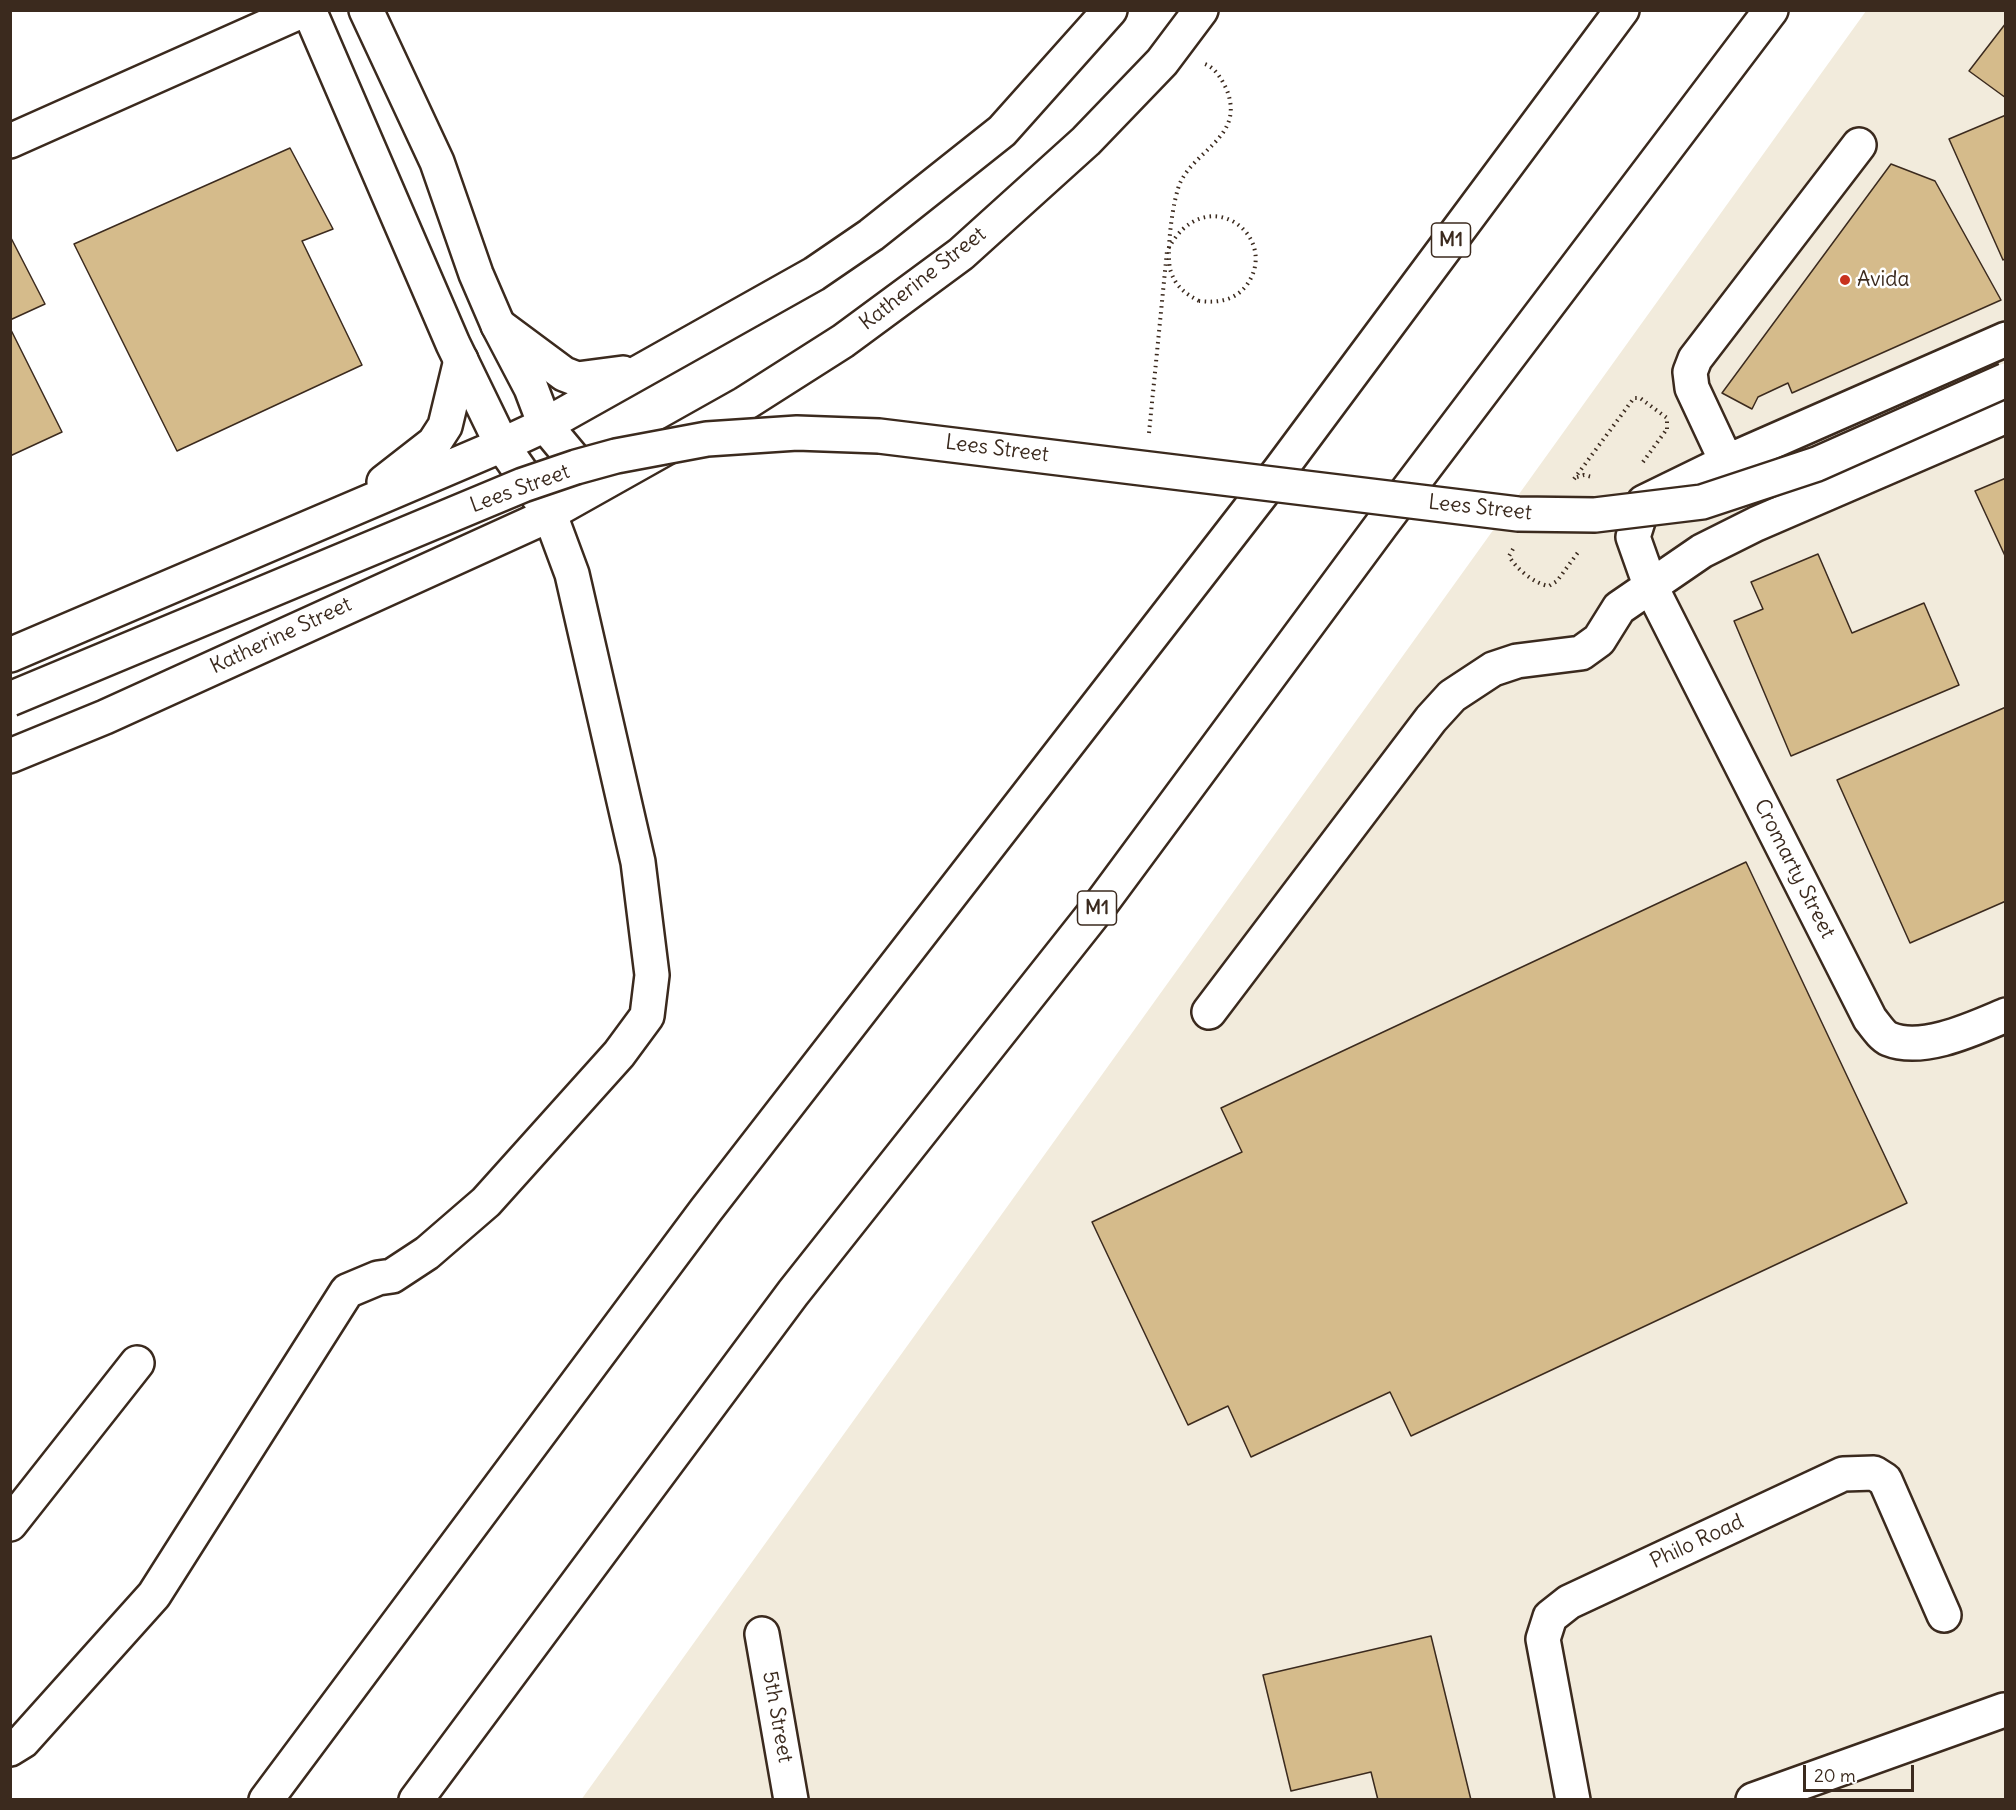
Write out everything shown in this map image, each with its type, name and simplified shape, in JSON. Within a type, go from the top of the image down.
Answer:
[{"type":"main road","points":[[10,141],[304,10]]},
{"type":"main road","points":[[10,1749],[23,1741],[154,1595],[346,1291],[378,1278],[393,1276],[427,1253],[486,1202],[619,1054],[647,1016],[652,975],[638,862],[572,574],[549,512],[502,445],[461,360],[309,10]]},
{"type":"main road","points":[[366,10],[437,162],[476,274],[498,325],[527,379],[545,425],[596,485]]},
{"type":"main road","points":[[10,655],[545,425],[814,274],[907,207],[1002,131],[1110,10]]},
{"type":"main road","name":"Katherine Street","points":[[10,756],[105,717],[534,522],[596,485],[744,404],[905,297],[960,254],[1086,141],[1172,49],[1201,10]]},
{"type":"main road","name":"M1","points":[[266,1800],[706,1210],[1280,470],[1622,10]]},
{"type":"main road","name":"M1","points":[[416,1800],[793,1293],[1098,908],[1382,524],[1771,10]]},
{"type":"main road","points":[[1756,524],[1692,388],[1689,372],[1695,359],[1859,145]]},
{"type":"main road","points":[[498,325],[564,374],[577,379],[643,370]]},
{"type":"main road","name":"Cromarty Street","points":[[2006,339],[1726,462],[1644,502],[1633,537],[1650,585],[1870,1019],[1888,1039],[1916,1043],[1960,1034],[2006,1015]]},
{"type":"main road","points":[[331,518],[414,461],[434,444],[445,426],[461,360]]},
{"type":"main road","name":"Lees Street","points":[[10,699],[523,484],[616,456],[707,439],[797,433],[879,435],[1518,514],[1596,514],[1702,502],[1764,483],[1817,464],[2006,380]]},
{"type":"main road","points":[[1209,1012],[1431,718],[1452,696],[1493,669],[1517,661],[1581,653],[1599,640],[1619,608],[1702,551],[1756,524],[2006,416]]},
{"type":"main road","points":[[10,1524],[138,1363]]},
{"type":"main road","name":"Philo Road","points":[[1574,1800],[1543,1639],[1550,1617],[1569,1602],[1843,1474],[1874,1473],[1885,1480],[1944,1615]]},
{"type":"main road","name":"5th Street","points":[[762,1634],[791,1800]]},
{"type":"main road","points":[[1753,1800],[2004,1710]]},
{"type":"path","points":[[1159,434],[1148,432],[1167,251],[1172,241],[1191,221],[1217,216],[1242,227],[1255,251],[1255,266],[1242,292],[1229,300],[1214,303],[1199,301],[1186,294],[1176,283],[1170,270],[1170,256],[1174,205],[1181,181],[1221,138],[1229,121],[1230,104],[1220,76],[1209,66],[1172,49]]},
{"type":"path","points":[[1571,484],[1634,398],[1640,398],[1667,418],[1667,429]]},
{"type":"shaded area","points":[[1866,11],[2005,11],[2005,1799],[581,1800]]},
{"type":"building","points":[[2006,23],[2006,98],[1969,71]]},
{"type":"building","points":[[2006,115],[2006,258],[2003,260],[1949,139]]},
{"type":"building","points":[[290,148],[333,229],[302,241],[362,365],[177,451],[74,244]]},
{"type":"building","points":[[1891,164],[1935,181],[2001,300],[1792,393],[1788,383],[1758,397],[1752,409],[1722,393]]},
{"type":"building","points":[[10,236],[45,304],[10,320]]},
{"type":"building","points":[[10,328],[62,432],[10,456]]},
{"type":"building","points":[[2006,478],[2006,558],[1975,491]]},
{"type":"building","points":[[1818,554],[1852,633],[1924,603],[1959,685],[1791,756],[1734,621],[1763,609],[1751,582]]},
{"type":"building","points":[[2006,707],[2006,901],[1910,943],[1837,780]]},
{"type":"building","points":[[1746,862],[1907,1203],[1411,1436],[1390,1392],[1251,1457],[1228,1406],[1188,1425],[1092,1222],[1242,1152],[1221,1108]]},
{"type":"building","points":[[1431,1636],[1471,1800],[1378,1800],[1371,1772],[1291,1791],[1263,1675]]},
{"type":"place","name":"Avida","points":[[1845,280]]}]
